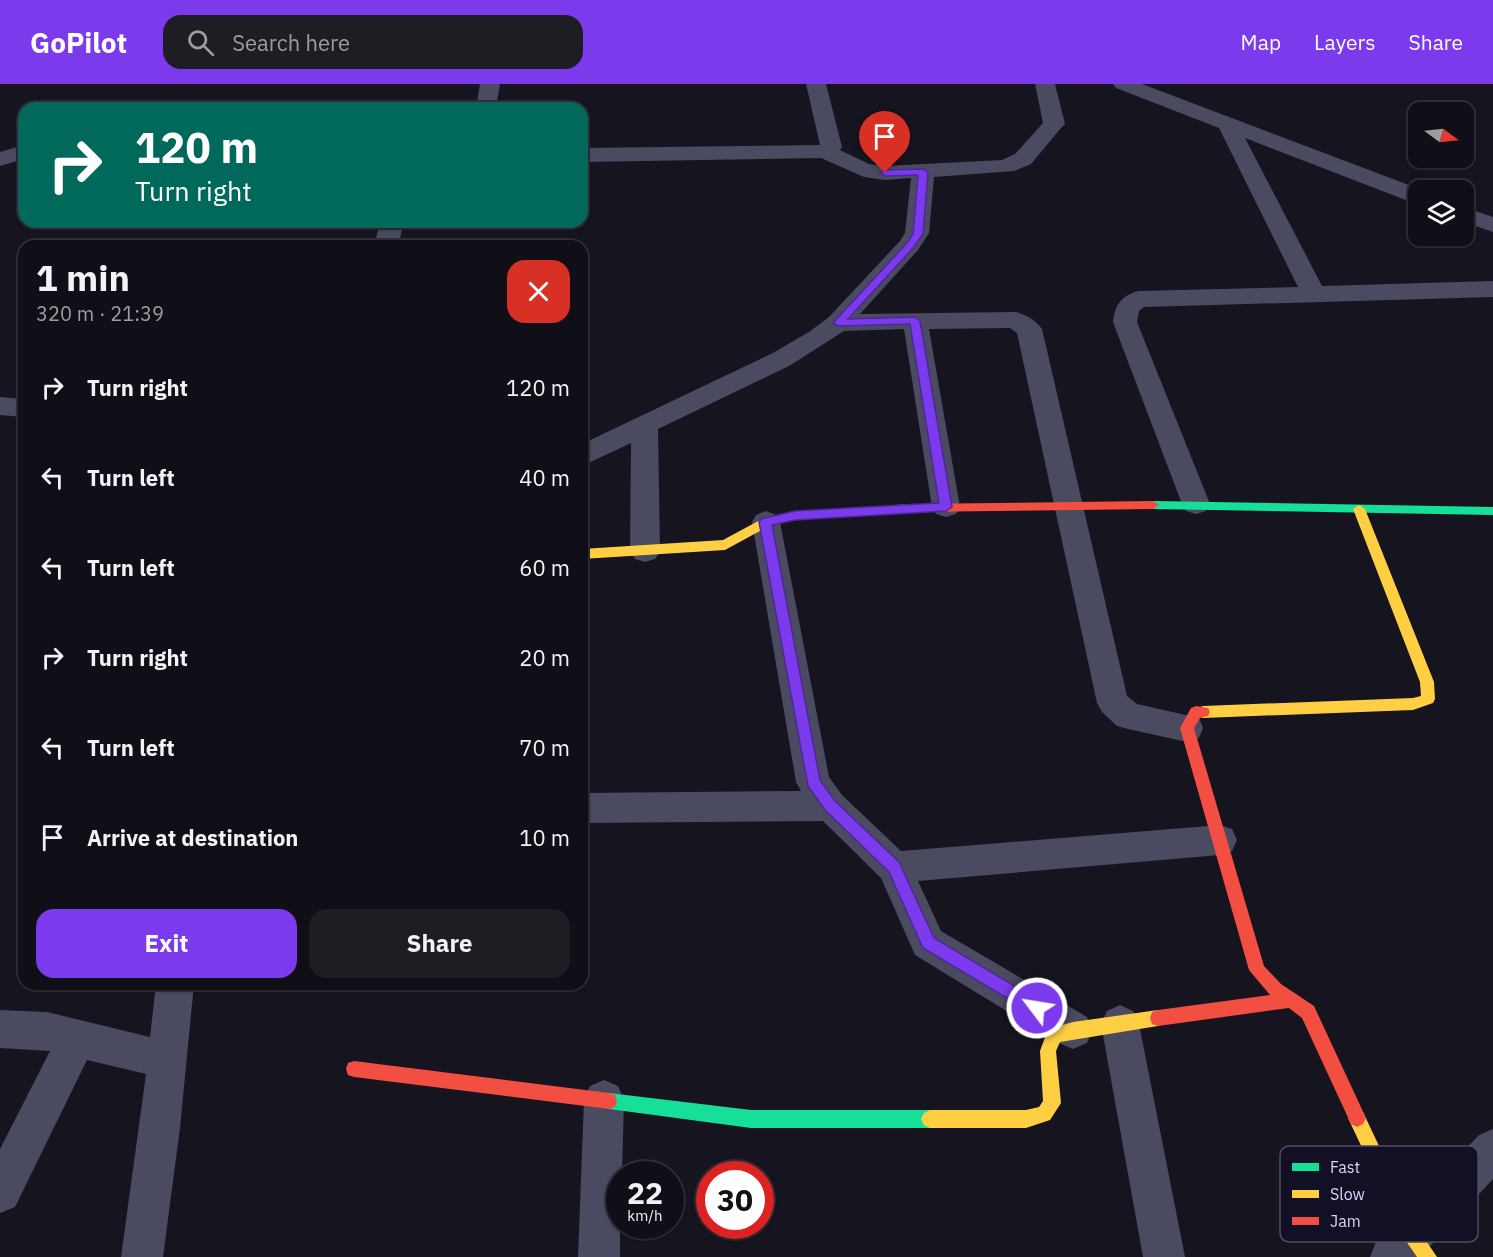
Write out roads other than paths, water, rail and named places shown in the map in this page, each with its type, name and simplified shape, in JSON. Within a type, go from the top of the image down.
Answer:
[{"type":"street","points":[[487,102],[490,84]]},
{"type":"street","points":[[816,84],[831,147],[825,151]]},
{"type":"street","points":[[588,155],[825,151],[864,170],[885,173],[1006,166],[1023,159],[1054,124],[1045,84]]},
{"type":"street","points":[[1123,84],[1408,193]]},
{"type":"street","points":[[1227,123],[1314,294]]},
{"type":"street","points":[[0,159],[18,154]]},
{"type":"street","points":[[588,453],[780,360],[838,323],[918,234],[923,172]]},
{"type":"street","points":[[1474,218],[1493,225]]},
{"type":"street","points":[[1196,504],[1125,322],[1127,308],[1138,299],[1493,288]]},
{"type":"street","points":[[838,323],[1017,320],[1029,329],[1113,703],[1128,716],[1187,728]]},
{"type":"street","points":[[915,321],[946,507]]},
{"type":"street","points":[[0,406],[18,408]]},
{"type":"street","points":[[644,424],[645,551]]},
{"type":"street","points":[[588,554],[725,544],[765,522],[795,516],[946,507],[1196,504],[1493,511]]},
{"type":"street","points":[[1359,509],[1427,682],[1428,699],[1413,704],[1196,712],[1187,728],[1257,970],[1275,989],[1308,1012],[1365,1146]]},
{"type":"street","points":[[765,522],[813,782],[830,806],[894,867],[928,943],[1073,1030]]},
{"type":"street","points":[[588,808],[830,806]]},
{"type":"street","points":[[894,867],[1220,840]]},
{"type":"street","points":[[142,1257],[160,1128],[174,990]]},
{"type":"street","points":[[354,1069],[751,1119],[1026,1119],[1044,1114],[1052,1102],[1048,1051],[1054,1035],[1073,1030],[1291,1000]]},
{"type":"street","points":[[1120,1024],[1164,1257]]},
{"type":"street","points":[[0,1029],[47,1030],[167,1060]]},
{"type":"street","points":[[0,1192],[77,1038]]},
{"type":"street","points":[[599,1257],[604,1100]]},
{"type":"street","points":[[1478,1167],[1493,1149]]}]
